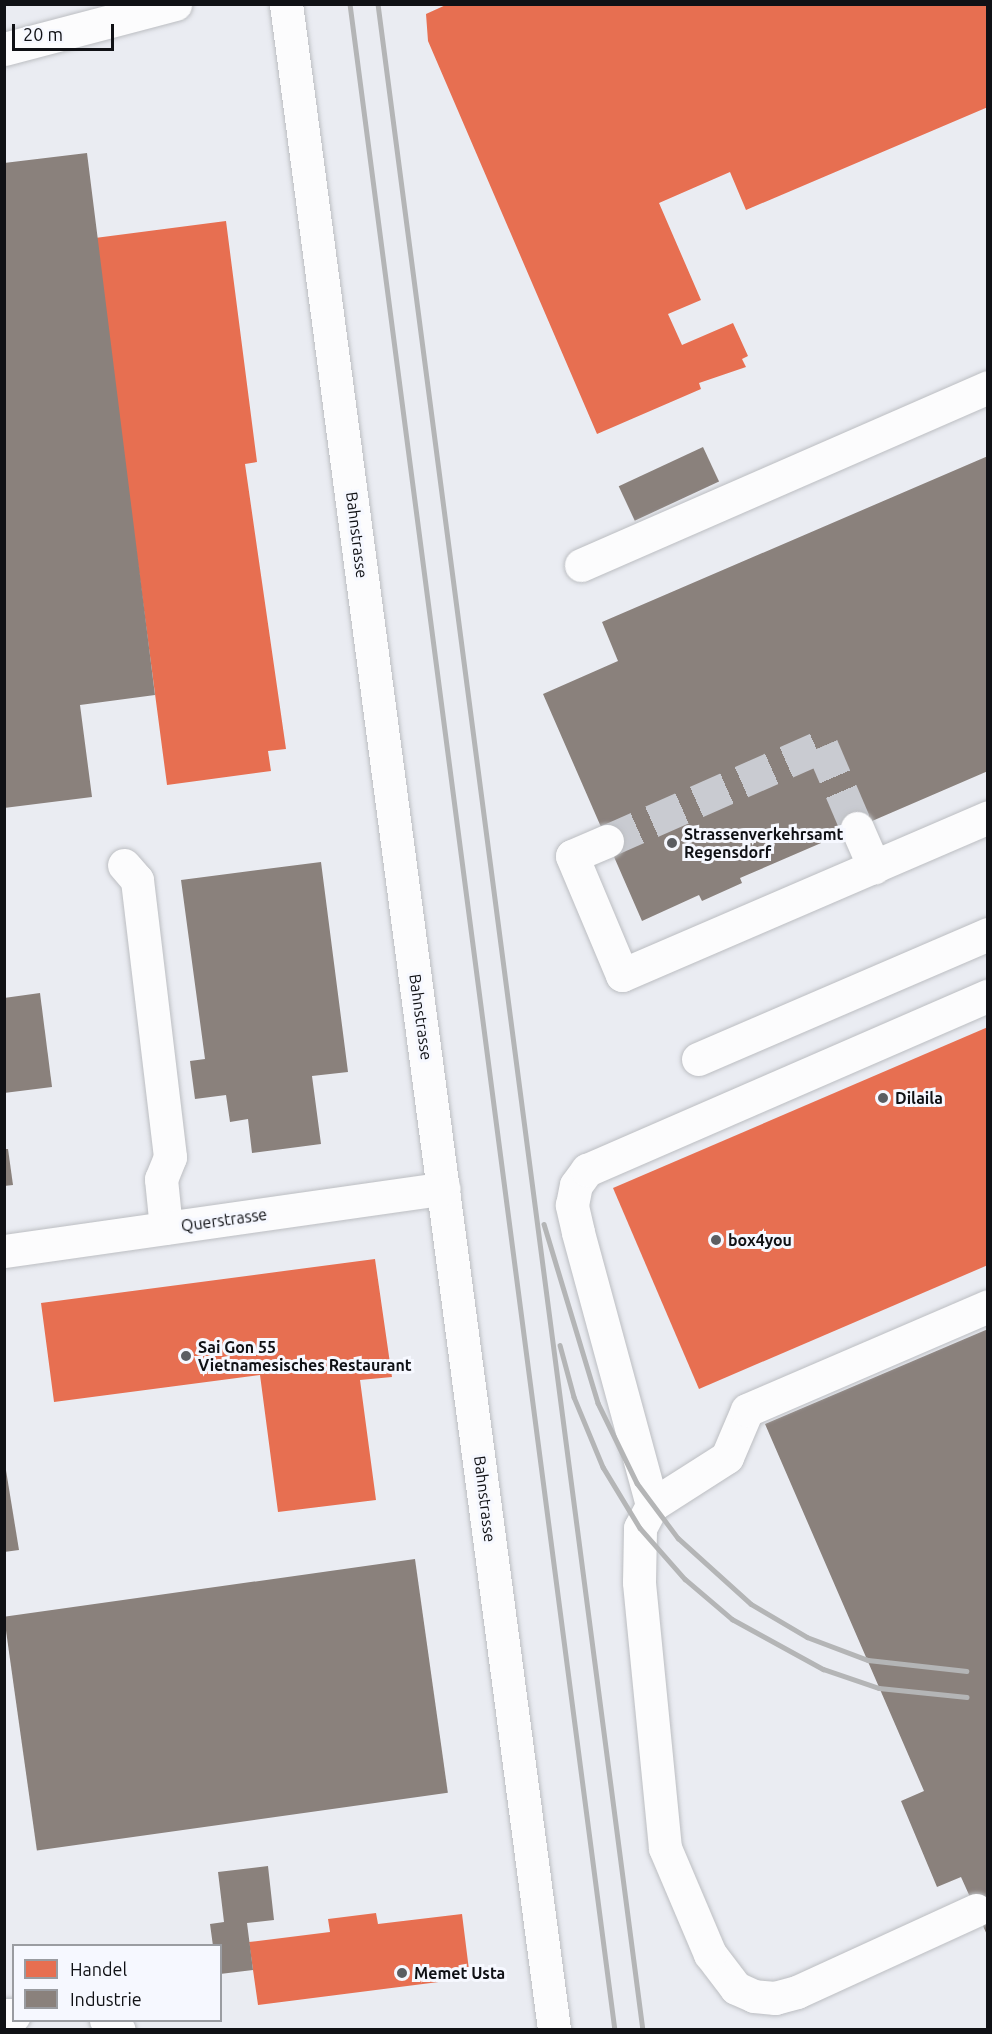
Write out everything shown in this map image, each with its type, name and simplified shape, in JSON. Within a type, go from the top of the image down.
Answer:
[{"type":"street","points":[[4,49],[175,4]]},
{"type":"street","name":"Bahnstrasse","points":[[286,4],[554,2030]]},
{"type":"street","points":[[581,565],[987,387]]},
{"type":"street","points":[[607,841],[572,856],[622,975],[987,818]]},
{"type":"street","points":[[857,828],[874,867]]},
{"type":"street","points":[[124,865],[137,880],[170,1157],[160,1179],[166,1228]]},
{"type":"street","points":[[698,1059],[987,934]]},
{"type":"street","points":[[652,1505],[578,1232],[572,1205],[576,1185],[586,1170],[987,996]]},
{"type":"street","name":"Querstrasse","points":[[4,1251],[444,1188]]},
{"type":"street","points":[[976,1910],[798,1992],[776,1998],[754,1996],[736,1988],[722,1973],[665,1848],[639,1582],[640,1528],[652,1505],[727,1457],[747,1410],[987,1306]]},
{"type":"building: Handel","points":[[448,4],[988,4],[988,107],[746,210],[730,172],[659,203],[701,300],[668,314],[682,345],[733,323],[748,356],[742,359],[746,367],[699,383],[701,389],[597,434],[428,41],[426,14]]},
{"type":"building: Handel","points":[[226,221],[257,462],[245,464],[286,749],[268,751],[271,771],[167,785],[95,238]]},
{"type":"building: Handel","points":[[988,1027],[988,1265],[699,1389],[613,1188]]},
{"type":"building: Handel","points":[[375,1259],[392,1377],[360,1380],[376,1500],[278,1512],[260,1375],[54,1402],[41,1303]]},
{"type":"building: Handel","points":[[376,1913],[378,1924],[462,1914],[470,1978],[258,2005],[249,1942],[330,1932],[328,1919]]},
{"type":"building: Industrie","points":[[87,153],[155,695],[80,705],[92,797],[4,808],[4,163]]},
{"type":"building: Industrie","points":[[703,447],[719,481],[635,521],[619,486]]},
{"type":"building: Industrie","points":[[988,456],[988,771],[740,878],[742,883],[702,901],[699,895],[642,921],[543,694],[618,661],[602,622]]},
{"type":"building: Industrie","points":[[321,862],[348,1072],[312,1076],[321,1144],[252,1153],[248,1119],[230,1122],[226,1095],[195,1099],[190,1061],[205,1059],[181,880]]},
{"type":"building: Industrie","points":[[40,993],[52,1087],[4,1093],[4,998]]},
{"type":"building: Industrie","points":[[4,1149],[8,1149],[13,1185],[4,1186]]},
{"type":"building: Industrie","points":[[988,1329],[988,1937],[961,1877],[937,1887],[901,1801],[924,1791],[765,1424]]},
{"type":"building: Industrie","points":[[4,1458],[19,1550],[4,1552]]},
{"type":"building: Industrie","points":[[415,1559],[448,1793],[37,1850],[4,1617]]},
{"type":"building: Industrie","points":[[268,1866],[274,1920],[247,1923],[253,1970],[222,1974],[222,1944],[213,1944],[210,1924],[224,1922],[218,1872]]},
{"type":"tunnel","points":[[607,841],[822,746],[857,828]]},
{"type":"railway","points":[[350,4],[615,2030]]},
{"type":"railway","points":[[378,4],[643,2030]]},
{"type":"railway","points":[[544,1224],[598,1403],[637,1483],[678,1538],[751,1604],[807,1637],[868,1660],[966,1671]]},
{"type":"railway","points":[[560,1345],[574,1397],[603,1467],[640,1528],[685,1579],[732,1619],[823,1669],[879,1688],[967,1697]]},
{"type":"place","name":"Strassenverkehrsamt Regensdorf","points":[[672,843]]},
{"type":"place","name":"Dilaila","points":[[883,1098]]},
{"type":"place","name":"box4you","points":[[716,1240]]},
{"type":"place","name":"Sai Gon 55 Vietnamesisches Restaurant","points":[[186,1356]]},
{"type":"place","name":"Memet Usta","points":[[402,1973]]}]
